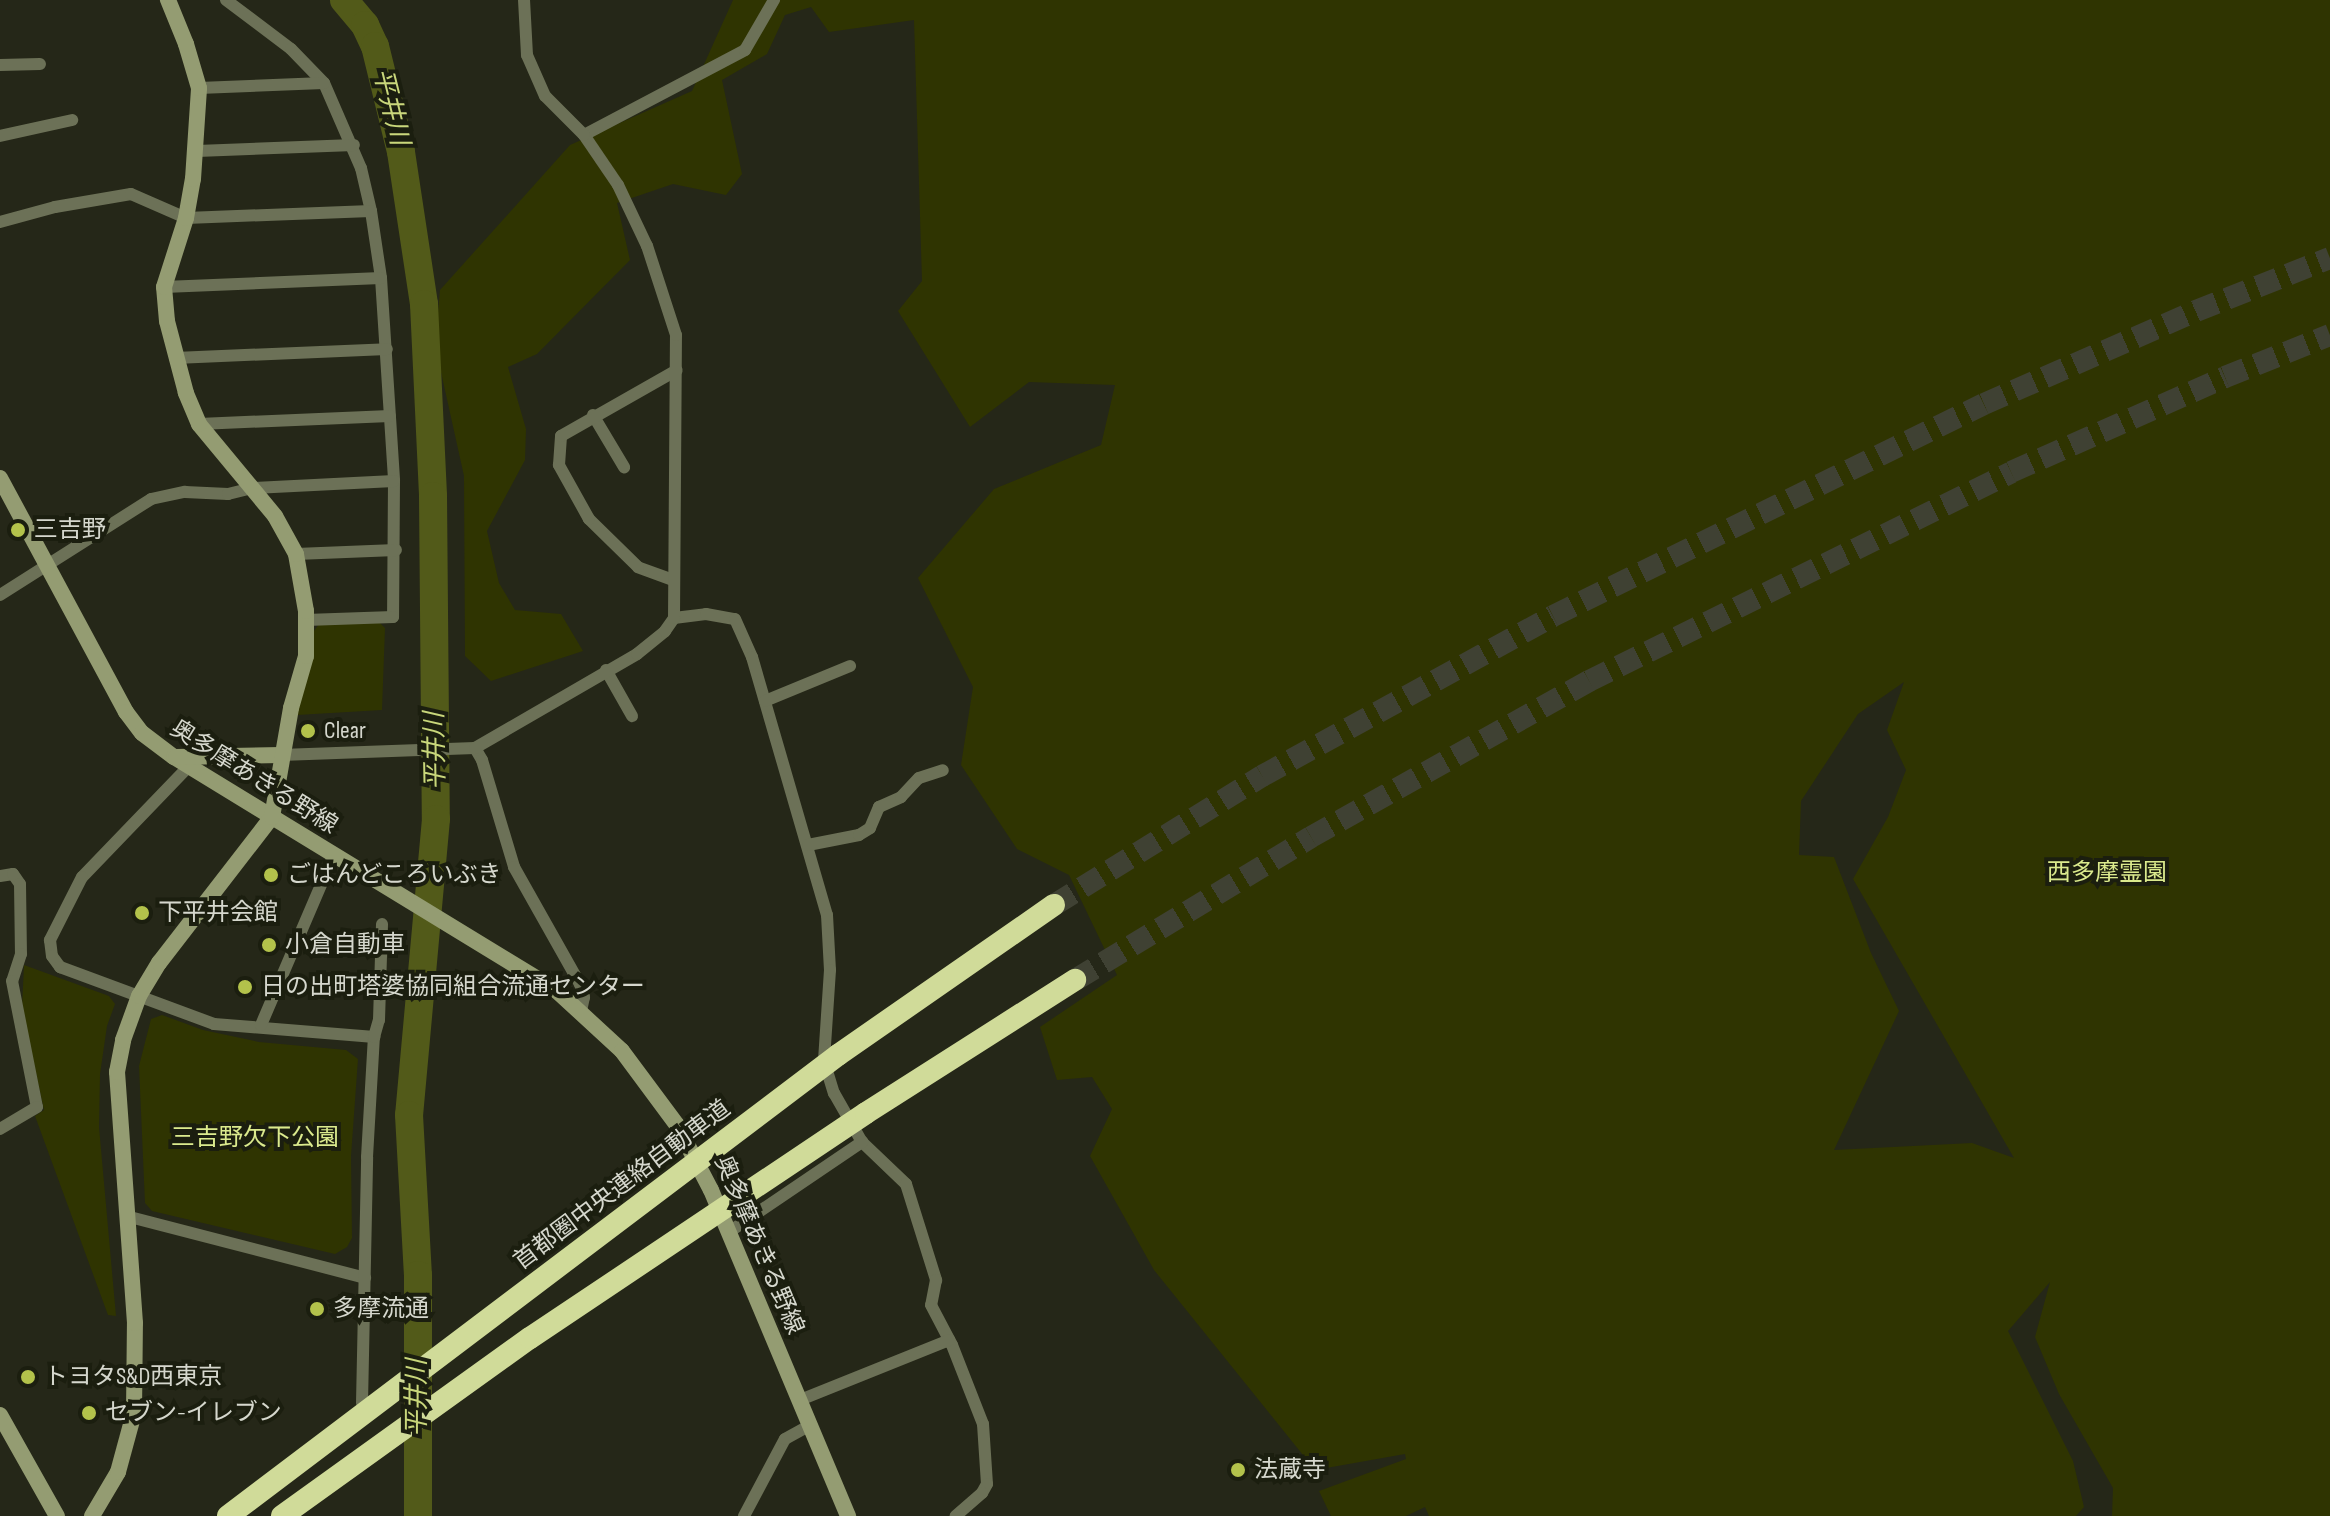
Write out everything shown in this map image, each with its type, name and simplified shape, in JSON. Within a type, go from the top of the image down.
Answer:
[{"type":"highway","name":"首都圏中央連絡自動車道","points":[[228,1516],[838,1055],[1054,905]]},
{"type":"highway","points":[[282,1516],[530,1338],[866,1113],[1075,980]]},
{"type":"street","points":[[92,1516],[118,1472],[134,1413],[135,1323],[117,1072],[123,1040],[139,996],[159,963],[272,817],[281,755],[306,656],[306,620],[296,554],[275,516],[199,424],[175,358],[167,321],[164,287],[186,218],[197,151],[199,88],[168,0]]},
{"type":"street","points":[[226,0],[291,49],[324,83],[354,145],[371,211],[381,278],[394,481],[396,550],[393,617],[306,620]]},
{"type":"street","points":[[374,1037],[261,1025],[214,1024],[60,967],[52,956],[50,940],[82,877],[181,761],[472,748],[637,654],[665,631],[674,618],[676,335],[647,246],[618,185],[584,135],[545,96],[527,55],[524,0]]},
{"type":"street","points":[[584,135],[745,50],[774,0]]},
{"type":"street","points":[[0,65],[40,64]]},
{"type":"street","points":[[199,88],[324,83]]},
{"type":"street","points":[[0,136],[72,120]]},
{"type":"street","points":[[197,151],[354,145]]},
{"type":"street","points":[[0,222],[55,207],[131,194],[186,218],[371,211]]},
{"type":"street","points":[[164,287],[381,278]]},
{"type":"street","points":[[175,358],[387,349]]},
{"type":"street","points":[[673,580],[638,567],[589,519],[559,465],[561,436],[593,415],[677,370]]},
{"type":"street","points":[[593,415],[624,467]]},
{"type":"street","points":[[199,424],[390,416]]},
{"type":"street","name":"奥多摩あきる野線","points":[[0,478],[132,722],[181,761],[557,991],[622,1051],[659,1098],[691,1150],[729,1232],[848,1516]]},
{"type":"street","points":[[0,595],[151,499],[185,492],[238,493],[252,488],[394,481]]},
{"type":"street","points":[[296,554],[396,550]]},
{"type":"street","points":[[674,618],[706,614],[735,619],[752,657],[823,896],[830,970],[824,1061],[834,1093],[862,1142],[906,1184],[936,1280],[931,1305],[979,1409],[987,1461],[987,1484],[982,1493],[956,1516]]},
{"type":"street","points":[[765,701],[850,666]]},
{"type":"street","points":[[606,670],[632,716]]},
{"type":"street","points":[[472,748],[486,772],[494,810],[514,867],[580,984],[584,997],[581,1011]]},
{"type":"street","points":[[808,845],[859,835],[870,828],[879,807],[901,797],[919,778],[943,770]]},
{"type":"street","points":[[261,1025],[334,855]]},
{"type":"street","points":[[0,876],[13,874],[20,884],[21,954],[6,983],[37,1107],[0,1129]]},
{"type":"street","points":[[362,1403],[367,1157],[374,1037],[379,1020],[382,924]]},
{"type":"street","points":[[729,1232],[862,1142]]},
{"type":"street","points":[[126,1216],[365,1278]]},
{"type":"street","points":[[800,1400],[949,1340]]},
{"type":"street","points":[[0,1415],[57,1516]]},
{"type":"street","points":[[744,1516],[785,1439],[810,1425]]},
{"type":"green space","name":"西多摩霊園","points":[[733,0],[2330,0],[2330,1516],[2112,1516],[2113,1488],[2059,1394],[2035,1337],[2050,1282],[2008,1331],[2073,1461],[2084,1507],[2076,1516],[1429,1516],[1425,1507],[1406,1516],[1331,1516],[1319,1491],[1406,1459],[1405,1454],[1315,1470],[1154,1270],[1090,1156],[1112,1109],[1092,1077],[1057,1080],[1040,1027],[1117,975],[1069,875],[1017,849],[961,765],[973,687],[918,578],[994,489],[1101,445],[1115,385],[1029,382],[970,427],[898,311],[922,281],[914,20],[829,32],[811,7],[785,15],[767,54],[722,80],[742,174],[726,195],[673,184],[617,203],[630,260],[537,354],[508,367],[526,429],[525,460],[487,531],[499,583],[515,610],[561,614],[583,651],[491,681],[465,656],[464,476],[435,345],[440,290],[570,145],[692,91]],"holes":[[[1904,682],[1887,730],[1906,770],[1888,817],[1853,879],[2014,1158],[1972,1143],[1834,1150],[1899,1011],[1871,953],[1834,857],[1799,855],[1801,801],[1858,714]]]},
{"type":"green space","points":[[380,623],[385,628],[382,710],[297,715],[313,653],[314,631],[319,624]]},
{"type":"green space","name":"三吉野欠下公園","points":[[24,965],[109,996],[115,1004],[107,1026],[100,1074],[99,1127],[116,1316],[108,1315],[35,1116],[44,1110],[22,1008]]},
{"type":"green space","name":"三吉野欠下公園","points":[[162,1015],[203,1030],[259,1042],[346,1050],[358,1059],[351,1156],[352,1238],[347,1247],[335,1254],[152,1211],[145,1203],[139,1066],[151,1019]]},
{"type":"waterway","name":"平井川","points":[[344,0],[365,25],[375,46],[401,152],[424,304],[433,496],[436,819],[409,1115],[418,1275],[418,1516]]},
{"type":"tunnel","points":[[1054,905],[1262,776],[1553,616],[1984,404],[2196,311],[2330,258]]},
{"type":"tunnel","points":[[1075,980],[1311,837],[1589,681],[2011,472],[2225,377],[2330,335]]},
{"type":"place","name":"三吉野","points":[[18,530]]},
{"type":"place","name":"Clear","points":[[308,731]]},
{"type":"place","name":"ごはんどころいぶき","points":[[271,875]]},
{"type":"place","name":"下平井会館","points":[[142,913]]},
{"type":"place","name":"小倉自動車","points":[[269,945]]},
{"type":"place","name":"日の出町塔婆協同組合流通センター","points":[[245,987]]},
{"type":"place","name":"多摩流通","points":[[317,1309]]},
{"type":"place","name":"トヨタS&D西東京","points":[[28,1377]]},
{"type":"place","name":"セブン-イレブン","points":[[89,1413]]},
{"type":"place","name":"法蔵寺","points":[[1238,1470]]}]
